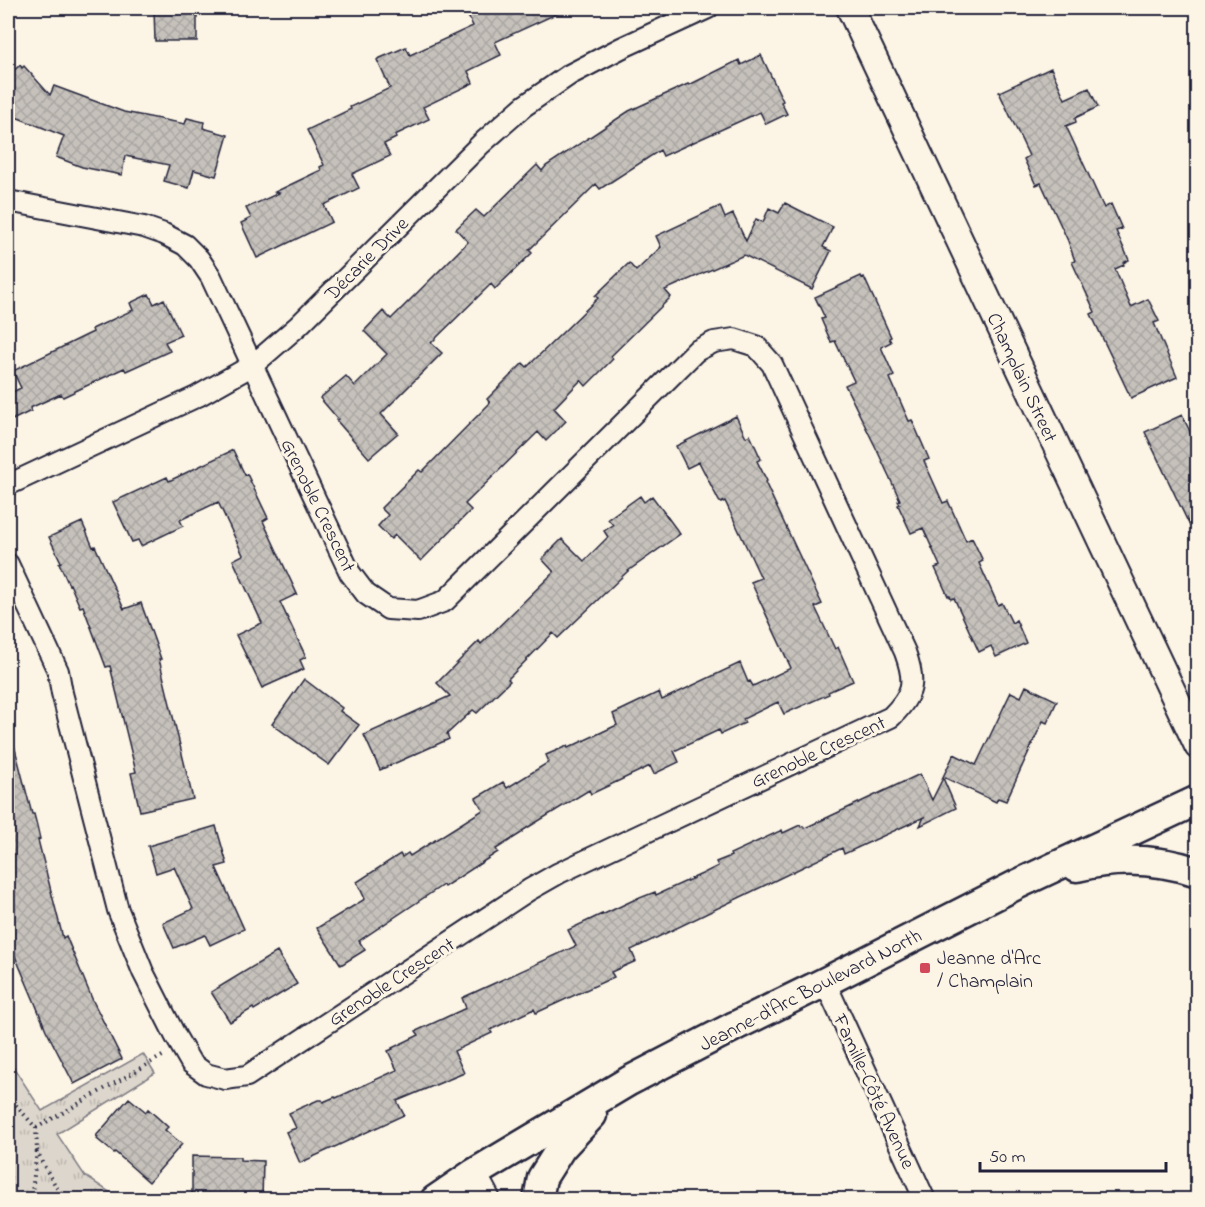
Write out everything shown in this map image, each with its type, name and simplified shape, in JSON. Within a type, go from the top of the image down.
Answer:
[{"type":"main road","name":"Jeanne-d'Arc Boulevard North","points":[[435,1200],[473,1174],[629,1082],[735,1026],[1018,884],[1197,800]]},
{"type":"main road","points":[[1018,884],[1083,865],[1114,861],[1145,861],[1178,865],[1197,872]]},
{"type":"main road","points":[[538,1200],[542,1178],[561,1148],[583,1124],[629,1082]]},
{"type":"street","name":"Décarie Drive","points":[[8,485],[198,396],[253,364],[298,326],[481,144],[524,106],[569,75],[708,8]]},
{"type":"street","name":"Champlain Street","points":[[850,8],[1197,746]]},
{"type":"street","name":"Grenoble Crescent","points":[[8,201],[144,227],[185,244],[199,259],[211,277],[253,364],[350,573],[366,594],[388,609],[418,611],[445,600],[696,351],[714,342],[734,339],[756,346],[772,364],[905,652],[911,669],[912,688],[903,705],[891,717],[559,873],[529,890],[247,1076],[225,1079],[206,1074],[191,1063],[143,972],[118,910],[58,671],[8,564]]},
{"type":"street","name":"Famille-Côté Avenue","points":[[825,982],[925,1200]]},
{"type":"street","points":[[473,1174],[487,1200]]},
{"type":"path","points":[[36,1128],[180,1046]]},
{"type":"path","points":[[8,1096],[36,1128],[37,1150],[32,1200]]},
{"type":"path","points":[[37,1150],[64,1200]]},
{"type":"green space","points":[[143,1054],[155,1073],[57,1134],[85,1176],[120,1199],[8,1199],[8,1059],[42,1111]]},
{"type":"building","points":[[154,8],[197,8],[197,41],[155,41]]},
{"type":"building","points":[[464,8],[569,8],[495,42],[501,55],[468,71],[473,83],[423,107],[429,119],[395,135],[396,138],[384,144],[390,156],[352,174],[359,188],[324,205],[332,222],[257,258],[241,223],[251,218],[246,208],[321,170],[320,167],[324,165],[307,130],[390,88],[378,59],[406,47],[410,55],[473,26]]},
{"type":"building","points":[[761,55],[787,114],[766,124],[760,112],[663,156],[660,150],[600,189],[596,184],[529,250],[532,253],[495,289],[491,284],[431,343],[442,353],[381,414],[398,433],[369,458],[320,398],[346,376],[355,386],[387,354],[364,331],[383,311],[391,319],[468,242],[456,229],[476,210],[484,217],[537,165],[542,171],[546,166],[629,111],[739,60],[741,65]]},
{"type":"building","points":[[20,65],[22,68],[24,66],[50,95],[54,86],[124,112],[185,124],[187,118],[204,122],[203,128],[228,135],[216,176],[194,170],[189,188],[164,181],[169,165],[125,156],[122,175],[82,167],[56,157],[64,136],[8,114],[8,76]]},
{"type":"building","points":[[1051,68],[1065,99],[1089,88],[1098,107],[1075,118],[1076,122],[1066,126],[1104,208],[1111,204],[1122,229],[1116,231],[1129,260],[1115,269],[1131,307],[1148,299],[1159,321],[1154,323],[1177,377],[1131,398],[1091,314],[1095,312],[1072,262],[1075,261],[1068,241],[1041,183],[1036,185],[1024,159],[1029,156],[999,92]]},
{"type":"building","points":[[785,203],[833,227],[823,247],[831,251],[812,289],[744,255],[665,290],[671,297],[611,356],[613,359],[586,386],[581,380],[554,408],[566,421],[546,441],[538,432],[465,504],[471,510],[421,561],[395,535],[391,539],[378,526],[388,515],[381,508],[419,470],[422,472],[490,403],[487,399],[523,363],[527,367],[598,298],[595,296],[629,263],[636,271],[661,247],[656,236],[720,206],[725,218],[733,214],[746,241],[756,219],[763,222],[769,208],[779,213]]},
{"type":"building","points":[[861,276],[864,277],[891,337],[889,338],[891,342],[881,347],[894,376],[890,378],[929,459],[924,461],[943,503],[948,501],[966,541],[972,538],[983,561],[979,563],[998,605],[1002,603],[1012,623],[1016,620],[1026,643],[996,657],[991,646],[979,652],[954,598],[951,599],[948,596],[935,568],[940,566],[923,528],[911,533],[898,505],[900,500],[845,385],[854,381],[835,341],[831,342],[821,319],[825,318],[815,297]]},
{"type":"building","points":[[149,294],[154,304],[164,299],[181,335],[165,342],[170,351],[126,371],[124,368],[63,397],[61,394],[30,408],[31,411],[8,422],[8,394],[21,388],[13,371],[133,310],[130,303]]},
{"type":"building","points":[[1182,415],[1197,446],[1197,541],[1145,432]]},
{"type":"building","points":[[736,416],[746,437],[750,435],[761,459],[757,461],[767,481],[765,482],[822,604],[815,607],[835,649],[838,647],[853,681],[784,714],[778,702],[743,719],[745,723],[721,734],[719,730],[674,751],[679,762],[654,774],[650,766],[591,794],[589,790],[522,831],[496,849],[498,852],[444,887],[443,885],[359,941],[365,950],[341,965],[317,928],[365,899],[357,882],[400,854],[402,857],[408,853],[410,856],[483,810],[476,798],[503,782],[507,788],[549,762],[546,755],[567,746],[568,748],[617,725],[613,714],[659,692],[662,700],[740,663],[748,682],[750,681],[753,686],[791,668],[751,582],[761,578],[725,501],[721,503],[719,501],[699,462],[687,468],[676,446]]},
{"type":"building","points":[[233,450],[268,518],[263,521],[297,594],[280,602],[306,657],[300,660],[304,669],[262,688],[236,635],[262,623],[233,560],[243,555],[218,502],[180,520],[183,526],[141,546],[138,540],[132,542],[113,502],[167,477],[169,481]]},
{"type":"building","points":[[640,496],[644,502],[652,496],[680,534],[628,571],[558,638],[553,633],[508,679],[510,681],[477,713],[473,710],[447,734],[449,739],[380,770],[364,735],[450,696],[437,683],[479,641],[481,644],[554,572],[542,559],[562,539],[584,561],[608,537],[604,531],[613,525],[608,519]]},
{"type":"building","points":[[82,522],[124,609],[141,603],[161,659],[159,659],[193,799],[140,811],[131,773],[136,772],[110,666],[106,667],[83,606],[80,607],[69,585],[49,537]]},
{"type":"building","points":[[304,679],[342,708],[340,711],[359,725],[329,765],[272,724]]},
{"type":"building","points":[[1026,686],[1057,701],[1047,723],[1043,721],[1006,801],[998,798],[996,802],[943,777],[954,754],[976,765],[1011,692],[1021,697]]},
{"type":"building","points":[[14,745],[32,814],[34,814],[40,839],[38,840],[63,938],[66,936],[93,1001],[122,1059],[74,1084],[46,1030],[15,956],[8,927],[8,746]]},
{"type":"building","points":[[920,774],[932,800],[943,778],[956,808],[920,826],[924,817],[844,854],[842,848],[631,950],[636,961],[611,972],[614,977],[536,1013],[534,1009],[490,1030],[492,1033],[454,1051],[464,1073],[397,1101],[404,1115],[300,1163],[286,1132],[296,1128],[289,1113],[318,1100],[323,1102],[336,1098],[397,1070],[388,1051],[419,1035],[416,1031],[466,1008],[462,998],[576,946],[568,930],[640,897],[655,892],[656,895],[702,874],[718,866],[716,862],[731,856],[730,854],[782,830],[783,833],[800,825],[805,828]]},
{"type":"building","points":[[216,826],[227,864],[216,867],[244,929],[210,945],[205,935],[174,948],[163,923],[193,909],[174,867],[156,873],[148,846]]},
{"type":"building","points":[[277,952],[297,984],[230,1022],[211,992]]},
{"type":"building","points":[[129,1098],[146,1112],[148,1109],[168,1127],[165,1130],[182,1144],[149,1182],[96,1136]]},
{"type":"building","points":[[192,1156],[240,1157],[240,1160],[263,1161],[262,1200],[192,1200]]},
{"type":"place","name":"Jeanne d'Arc / Champlain","points":[[925,968]]}]
